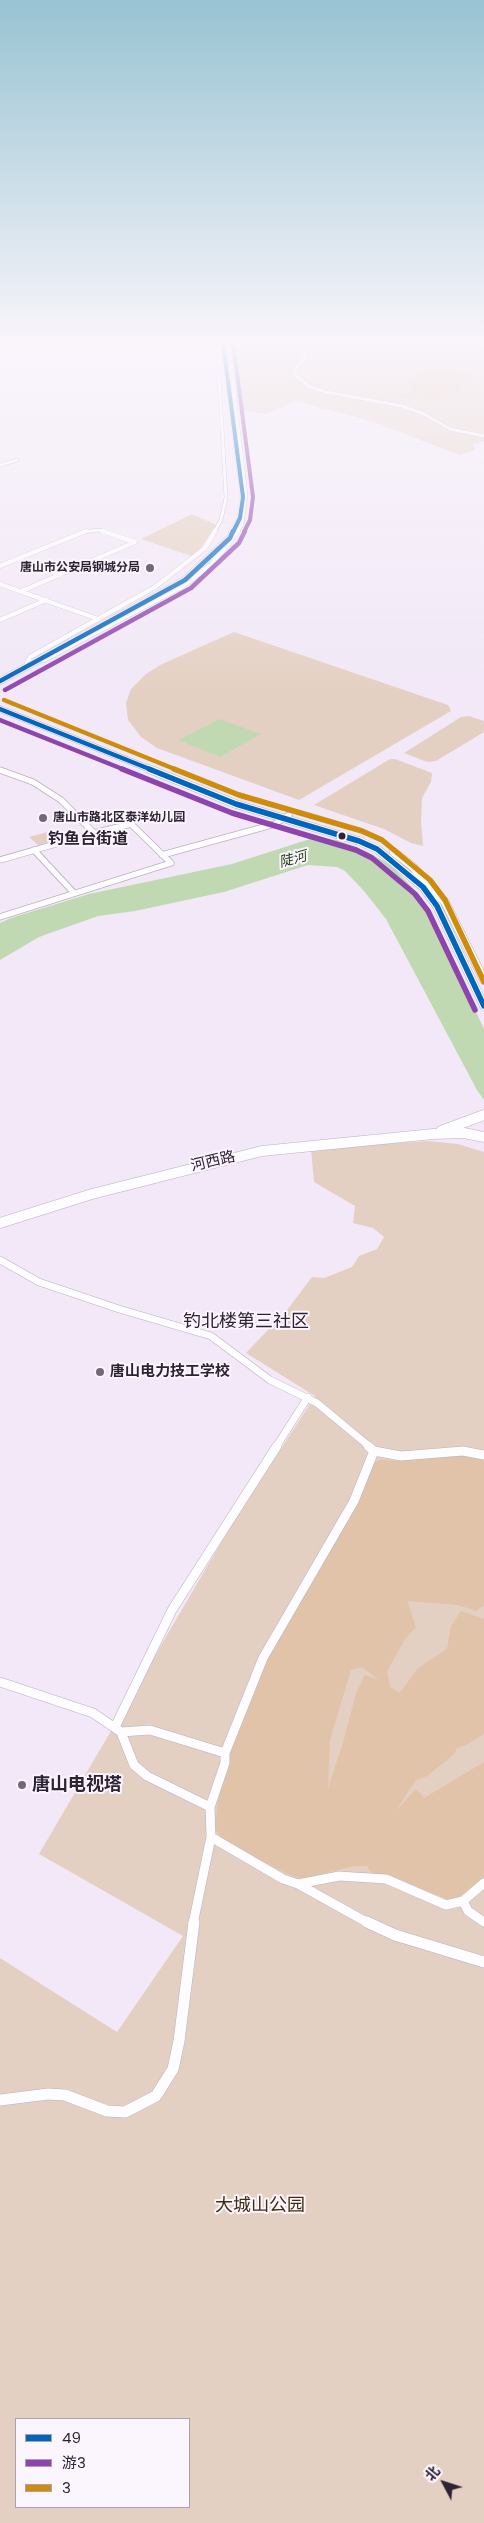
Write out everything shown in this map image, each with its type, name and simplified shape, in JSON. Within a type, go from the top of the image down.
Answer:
[{"type":"main road","points":[[0,677],[185,580],[230,538],[240,518],[242,496],[237,461]]},
{"type":"main road","points":[[0,681],[33,661]]},
{"type":"main road","points":[[0,703],[167,772],[377,849],[405,870],[423,887],[437,906],[484,1006]]},
{"type":"main road","points":[[0,709],[236,804],[363,837],[383,846],[412,866],[445,902],[484,980]]},
{"type":"main road","points":[[433,1134],[484,1115]]},
{"type":"main road","name":"河西路","points":[[0,1223],[92,1194],[262,1151],[433,1134],[464,1133],[484,1137]]},
{"type":"main road","name":"河西路","points":[[433,1134],[484,1142]]},
{"type":"street","points":[[0,465],[14,461]]},
{"type":"street","points":[[33,661],[30,657],[171,577],[205,548],[214,534],[223,513],[226,498],[224,461]]},
{"type":"street","points":[[0,566],[86,531],[99,530],[135,542],[22,591]]},
{"type":"street","points":[[17,559],[60,575]]},
{"type":"street","points":[[0,584],[98,619]]},
{"type":"street","points":[[0,620],[46,600]]},
{"type":"street","points":[[0,770],[33,782],[61,800],[94,832]]},
{"type":"street","points":[[162,855],[275,824],[286,817]]},
{"type":"street","points":[[0,860],[94,832],[131,824],[171,863],[73,892],[0,917]]},
{"type":"street","points":[[34,850],[73,892]]},
{"type":"street","points":[[0,1260],[39,1282],[119,1309],[211,1336],[270,1380],[308,1397],[374,1451],[401,1456],[463,1451],[484,1455]]},
{"type":"street","points":[[118,1730],[172,1610],[308,1397]]},
{"type":"street","points":[[0,2100],[48,2094],[65,2095],[107,2112],[125,2112],[138,2107],[156,2096],[173,2069],[179,2041],[194,1919],[211,1837],[210,1807],[225,1763],[225,1753],[263,1658],[354,1501],[374,1451]]},
{"type":"street","points":[[0,1682],[93,1713],[118,1730],[134,1765],[147,1776],[210,1807]]},
{"type":"street","points":[[118,1730],[150,1730],[225,1753]]},
{"type":"street","points":[[211,1837],[283,1879],[298,1884],[364,1921],[395,1935],[484,1962]]},
{"type":"street","points":[[298,1884],[339,1876],[386,1879],[446,1906],[463,1901],[484,1883]]},
{"type":"street","points":[[463,1901],[468,1911],[484,1922]]},
{"type":"green space","points":[[192,514],[217,525],[194,557],[141,539]]},
{"type":"green space","points":[[234,632],[448,705],[451,711],[299,800],[157,748],[141,737],[128,720],[126,703],[131,689],[146,674],[162,664]]},
{"type":"green space","points":[[469,716],[484,721],[484,732],[436,761],[427,762],[404,753],[461,717]]},
{"type":"green space","points":[[390,759],[395,759],[432,773],[431,782],[422,798],[423,846],[411,843],[384,829],[314,805]]},
{"type":"green space","points":[[59,829],[67,837],[38,845],[29,837]]},
{"type":"green space","name":"大城山公园","points":[[428,1141],[458,1144],[484,1152],[484,2523],[0,2523],[0,1958],[117,2032],[183,1936],[39,1854],[229,1529],[315,1396],[246,1353],[287,1310],[312,1277],[324,1278],[352,1267],[359,1256],[377,1249],[384,1237],[373,1228],[353,1223],[355,1206],[314,1182],[311,1149]]},
{"type":"shaded area","points":[[454,1454],[484,1460],[484,1605],[476,1611],[458,1605],[407,1601],[416,1627],[405,1639],[387,1671],[390,1687],[400,1693],[418,1668],[447,1649],[451,1626],[461,1611],[484,1619],[484,1734],[457,1748],[454,1754],[427,1776],[416,1780],[395,1812],[416,1789],[424,1798],[484,1762],[484,1876],[451,1901],[388,1875],[372,1874],[367,1866],[354,1866],[301,1879],[283,1872],[225,1842],[215,1829],[218,1801],[230,1751],[268,1658],[352,1512],[374,1462],[380,1460],[399,1461]],"holes":[[[362,1667],[379,1680],[365,1675],[356,1693],[343,1743],[328,1788],[330,1740],[351,1670]]]},
{"type":"water","points":[[219,719],[261,734],[220,757],[178,740]]},
{"type":"water","name":"陡河","points":[[313,838],[338,840],[368,852],[390,865],[411,886],[421,900],[432,918],[484,1029],[484,1100],[386,919],[364,891],[345,871],[337,867],[308,865],[224,892],[135,911],[98,916],[39,937],[0,960],[0,923],[11,918],[89,894],[232,864]]},
{"type":"transit line","name":"49","points":[[0,681],[185,580],[230,538],[240,518],[243,497],[238,461]]},
{"type":"transit line","name":"游3","points":[[5,690],[191,588],[239,543],[250,520],[253,497],[248,461]]},
{"type":"transit line","name":"3","points":[[4,700],[239,795],[362,831],[382,840],[430,880],[445,900],[484,982]]},
{"type":"transit line","name":"49","points":[[0,709],[236,804],[359,841],[377,849],[423,887],[437,906],[484,1006]]},
{"type":"transit line","name":"游3","points":[[0,720],[232,813],[356,850],[372,858],[415,894],[428,911],[475,1010]]},
{"type":"place","name":"唐山市公安局钢城分局","points":[[150,568]]},
{"type":"place","name":"唐山市路北区泰洋幼儿园","points":[[43,818]]},
{"type":"place","name":"唐山电力技工学校","points":[[100,1372]]},
{"type":"place","name":"唐山电视塔","points":[[22,1785]]},
{"type":"district","name":"钓鱼台街道","points":[[88,840]]},
{"type":"district","name":"钓北楼第三社区","points":[[246,1322]]}]
